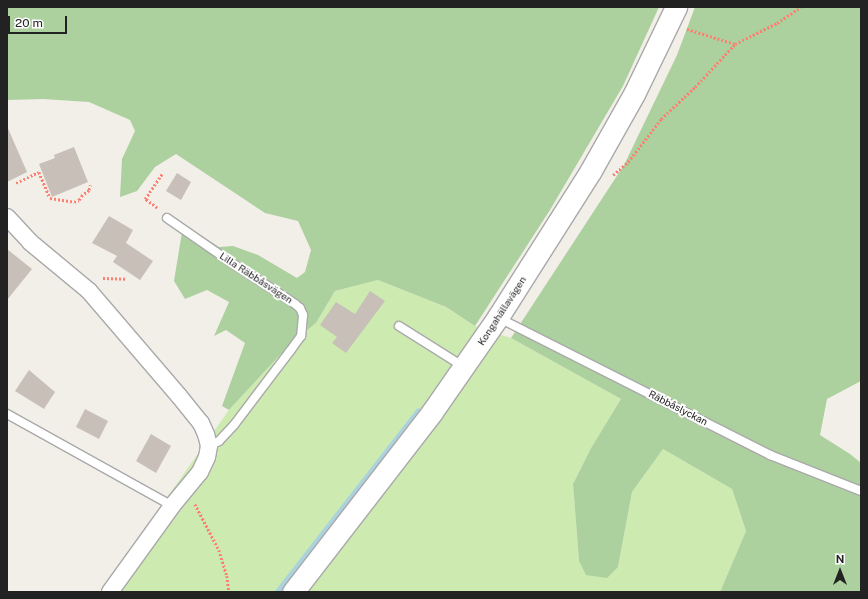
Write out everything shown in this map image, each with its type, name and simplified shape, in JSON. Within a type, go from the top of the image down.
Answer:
[{"type":"street","name":"Kongahällavägen","points":[[293,592],[465,367],[498,317],[590,172],[634,94],[673,15]]},
{"type":"street","points":[[7,217],[30,242],[89,291],[201,423],[209,446],[207,457],[200,472],[172,506],[110,592]]},
{"type":"lane","name":"Lilla Räbbåsvägen","points":[[167,218],[235,266],[295,304],[300,308],[303,315],[301,336],[290,352],[234,425],[219,442],[209,446]]},
{"type":"lane","name":"Räbbåslyckan","points":[[498,317],[770,455],[848,487],[861,490]]},
{"type":"lane","points":[[399,326],[465,367]]},
{"type":"lane","points":[[7,414],[172,506]]},
{"type":"path","points":[[590,172],[603,177],[614,175],[628,162],[661,119],[735,44],[776,23],[801,7]]},
{"type":"path","points":[[673,15],[716,39],[735,44]]},
{"type":"path","points":[[16,183],[39,172],[50,198],[74,202],[80,200],[80,196],[89,190],[90,185]]},
{"type":"path","points":[[163,172],[145,199],[163,212],[167,218]]},
{"type":"path","points":[[188,487],[219,550],[230,592]]},
{"type":"green space","points":[[7,7],[659,7],[623,86],[550,210],[475,326],[446,307],[378,280],[335,291],[316,323],[289,345],[229,410],[222,406],[245,343],[226,330],[214,336],[229,302],[207,290],[185,299],[174,281],[182,232],[194,231],[219,247],[233,246],[258,255],[297,278],[305,272],[311,250],[298,221],[265,213],[176,154],[155,167],[137,191],[120,197],[122,159],[135,131],[130,120],[89,102],[43,99],[7,100]]},
{"type":"green space","points":[[695,7],[861,7],[861,381],[827,399],[820,435],[850,454],[861,463],[861,592],[720,592],[746,531],[732,489],[663,449],[632,492],[618,567],[607,578],[586,575],[579,561],[573,484],[591,448],[621,399],[511,338],[624,165],[677,55]]},
{"type":"green space","points":[[378,280],[446,307],[475,326],[511,338],[621,399],[591,448],[573,484],[579,561],[618,567],[632,492],[663,449],[732,489],[746,531],[720,592],[100,592],[229,410],[289,345],[316,323],[335,291]]},
{"type":"building","points":[[7,126],[27,172],[7,182]]},
{"type":"building","points":[[74,147],[88,182],[52,197],[39,164],[55,158],[54,155]]},
{"type":"building","points":[[177,173],[191,182],[181,200],[166,191]]},
{"type":"building","points":[[109,216],[133,230],[126,243],[153,261],[140,280],[113,262],[117,256],[92,243]]},
{"type":"building","points":[[7,249],[32,269],[7,300]]},
{"type":"building","points":[[370,291],[385,301],[346,353],[332,343],[337,337],[320,325],[336,302],[355,314]]},
{"type":"building","points":[[29,370],[55,392],[44,409],[15,391]]},
{"type":"building","points":[[85,409],[108,421],[99,439],[76,427]]},
{"type":"building","points":[[151,434],[171,446],[156,473],[136,461]]},
{"type":"waterway","points":[[278,592],[419,411]]}]
